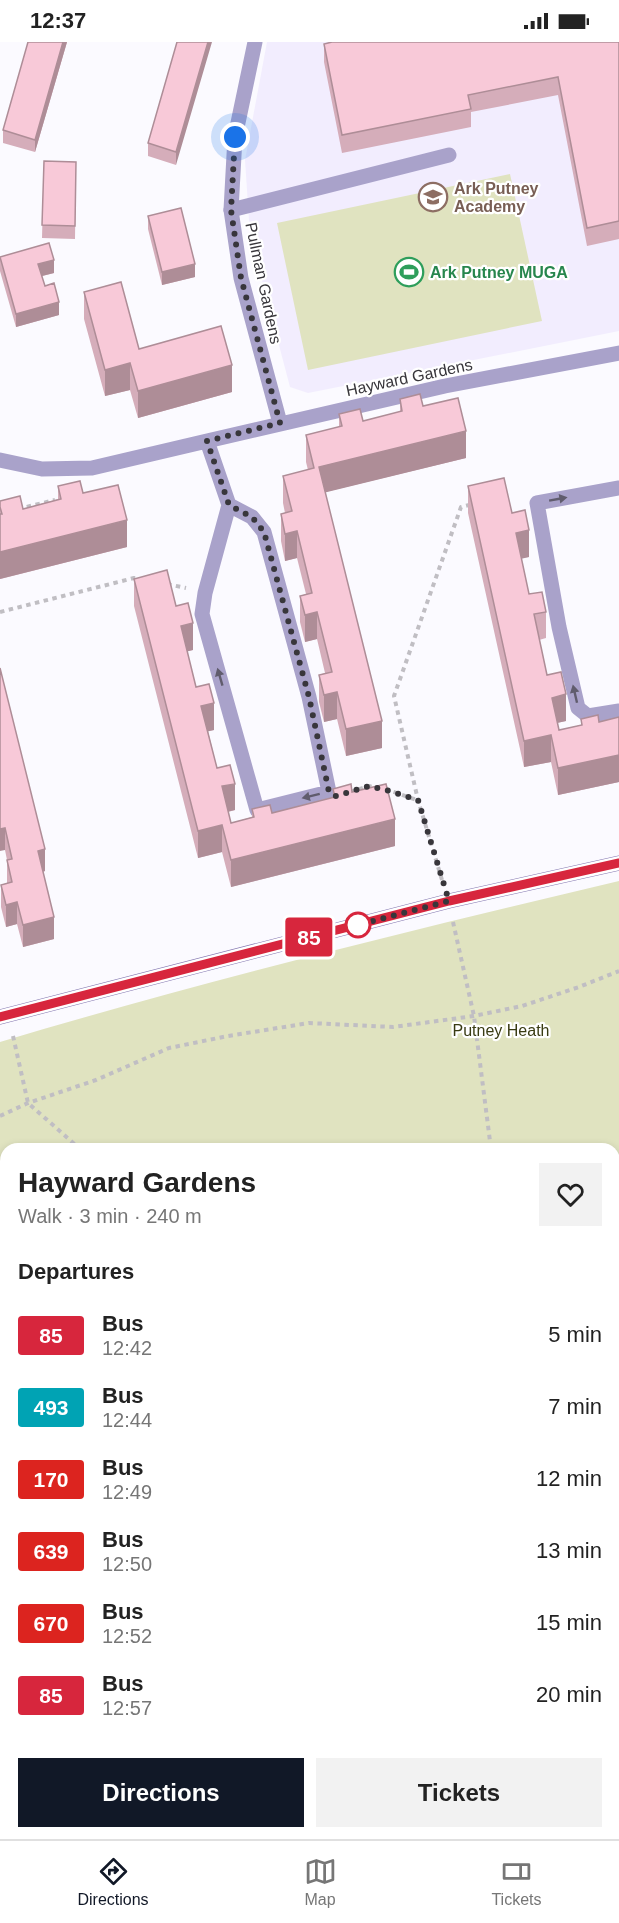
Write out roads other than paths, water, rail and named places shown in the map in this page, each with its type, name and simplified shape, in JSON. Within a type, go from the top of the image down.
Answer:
[{"type":"street","name":"Pullman Gardens","points":[[255,42],[235,137],[231,210],[241,278],[280,423]]},
{"type":"street","points":[[231,210],[449,155]]},
{"type":"street","name":"Hayward Gardens","points":[[0,460],[42,469],[92,468],[445,386],[619,353]]},
{"type":"street","points":[[207,441],[229,505],[205,592],[202,614],[257,810],[329,792],[309,697],[264,532],[252,517],[229,505]]},
{"type":"street","points":[[619,488],[537,503],[559,627],[578,708],[588,716],[619,711]]},
{"type":"street","points":[[4,1016],[449,901],[619,863]]},
{"type":"place","name":"Ark Putney Academy","points":[[433,197]]},
{"type":"place","name":"Ark Putney MUGA","points":[[409,272]]},
{"type":"park label","name":"Putney Heath","points":[[501,1030]]}]
